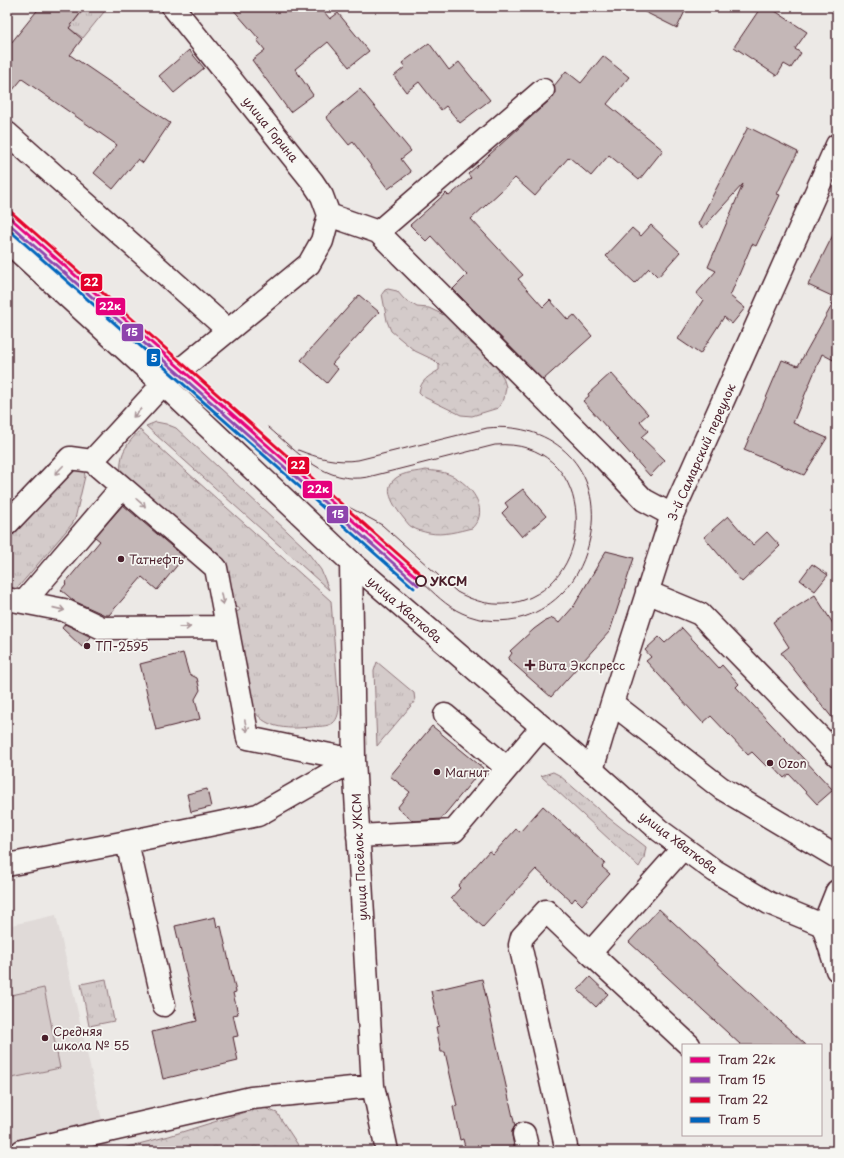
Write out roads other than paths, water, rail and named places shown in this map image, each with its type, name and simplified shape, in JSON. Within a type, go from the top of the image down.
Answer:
[{"type":"street","name":"улица Горина","points":[[173,7],[312,181],[322,196],[329,215]]},
{"type":"street","points":[[378,232],[543,90]]},
{"type":"street","points":[[7,133],[228,330]]},
{"type":"street","name":"3-й Самарский переулок","points":[[592,770],[672,515],[837,145]]},
{"type":"street","points":[[92,461],[163,384],[309,264],[322,241],[329,215],[378,232],[644,500],[672,515]]},
{"type":"street","name":"улица Хваткова","points":[[7,240],[163,384],[351,562],[592,770],[659,830],[715,871],[769,903],[830,929]]},
{"type":"street","points":[[7,524],[70,458],[92,461],[216,568],[248,738],[354,760]]},
{"type":"street","points":[[16,601],[122,487]]},
{"type":"street","name":"улица Посёлок УКСМ","points":[[351,562],[354,760],[373,1086],[387,1151]]},
{"type":"street","points":[[647,592],[700,614],[837,755]]},
{"type":"street","points":[[16,601],[64,610],[102,628],[227,627]]},
{"type":"street","points":[[612,703],[721,788],[837,857]]},
{"type":"street","points":[[445,715],[507,768]]},
{"type":"street","points":[[358,836],[454,832],[542,727]]},
{"type":"street","points":[[7,865],[258,815],[354,760]]},
{"type":"street","points":[[127,842],[164,1004]]},
{"type":"street","points":[[590,953],[683,848]]},
{"type":"street","points":[[837,892],[830,929],[837,970]]},
{"type":"street","points":[[567,1151],[520,945],[522,937],[546,911],[688,1044]]},
{"type":"street","points":[[22,1151],[70,1146],[251,1098],[373,1086]]},
{"type":"tram line","name":"22","points":[[10,211],[424,577]]},
{"type":"tram line","name":"22к","points":[[7,215],[421,581]]},
{"type":"tram line","name":"15","points":[[7,222],[418,585]]},
{"type":"tram line","name":"5","points":[[7,228],[414,588]]},
{"type":"tram line","points":[[268,427],[301,456],[313,464],[339,476],[353,478],[368,477],[495,445],[528,448],[552,462],[568,483],[576,509],[575,537],[566,563],[549,585],[524,600],[506,604],[490,604],[457,592],[382,525],[334,499],[312,485]]},
{"type":"tram line","points":[[298,450],[327,459],[350,461],[487,428],[511,428],[533,433],[553,442],[569,455],[581,471],[589,491],[592,513],[590,538],[584,560],[577,573],[564,591],[555,599],[540,610],[524,617],[501,621],[485,620],[469,616],[451,607],[421,581]]},
{"type":"place","name":"Татнефть","points":[[121,559]]},
{"type":"place","name":"УКСМ","points":[[421,581]]},
{"type":"place","name":"ТП-2595","points":[[87,646]]},
{"type":"place","name":"Вита Экспресс","points":[[530,665]]},
{"type":"place","name":"Ozon","points":[[770,763]]},
{"type":"place","name":"Магнит","points":[[437,772]]},
{"type":"place","name":"Средняя школа № 55","points":[[45,1038]]}]
